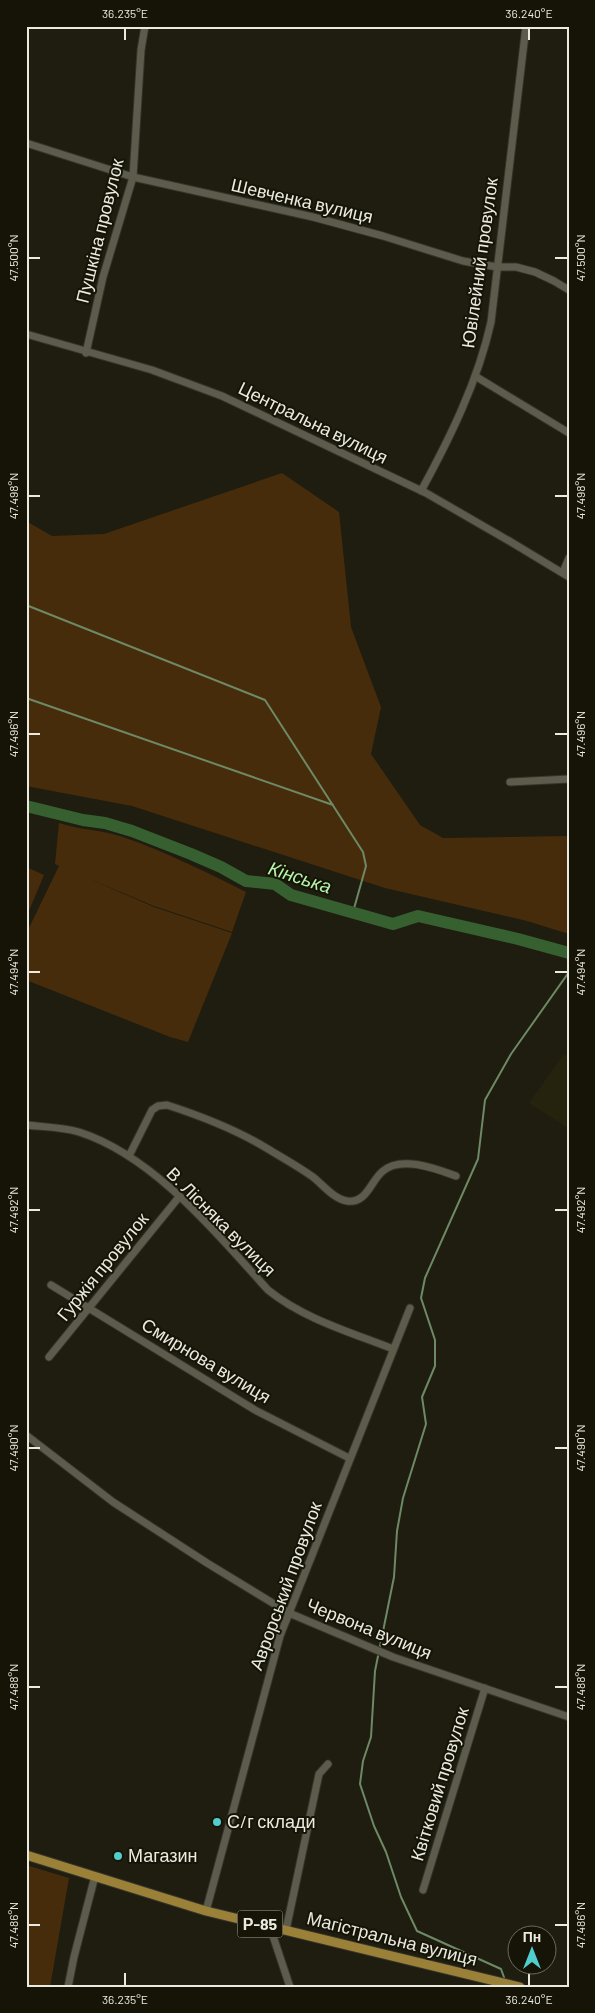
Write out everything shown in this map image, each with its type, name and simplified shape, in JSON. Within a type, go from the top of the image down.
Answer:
[{"type":"main road","name":"Магістральна вулиця","points":[[26,1855],[206,1911],[518,1986]]},
{"type":"street","name":"Пушкіна провулок","points":[[86,352],[103,277],[133,177],[141,50],[145,26]]},
{"type":"street","name":"Ювілейний провулок","points":[[421,491],[442,453],[484,354],[489,330],[526,26]]},
{"type":"street","name":"Шевченка вулиця","points":[[26,144],[133,177],[313,217],[463,261],[497,267],[516,267],[535,272],[554,280],[569,290]]},
{"type":"street","name":"Центральна вулиця","points":[[26,334],[152,370],[222,396],[421,491],[566,575]]},
{"type":"street","points":[[475,376],[569,433]]},
{"type":"street","points":[[566,575],[569,558]]},
{"type":"street","points":[[510,782],[569,779]]},
{"type":"street","points":[[129,1156],[152,1110],[158,1106],[166,1105],[216,1123],[266,1148],[313,1177],[342,1200],[358,1200],[383,1170],[404,1164],[419,1164],[456,1176]]},
{"type":"street","name":"В. Лісняка вулиця","points":[[26,1125],[61,1128],[79,1132],[106,1143],[129,1156],[179,1196],[268,1290],[281,1300],[309,1316],[393,1349]]},
{"type":"street","name":"Гуржія провулок","points":[[49,1357],[179,1196]]},
{"type":"street","name":"Смирнова вулиця","points":[[51,1284],[255,1410],[349,1458]]},
{"type":"street","name":"Аврорський провулок","points":[[206,1911],[280,1636],[410,1308]]},
{"type":"street","name":"Червона вулиця","points":[[26,1435],[113,1502],[289,1613],[393,1657],[569,1718]]},
{"type":"street","name":"Квітковий провулок","points":[[423,1890],[485,1688]]},
{"type":"street","points":[[286,1930],[319,1774],[328,1764]]},
{"type":"street","points":[[68,1987],[95,1876]]},
{"type":"street","points":[[270,1926],[290,1987]]},
{"type":"shaded area","points":[[282,473],[339,512],[351,627],[381,707],[371,754],[420,825],[443,838],[569,836],[569,934],[527,921],[385,888],[132,806],[26,786],[26,521],[52,536],[104,534]]},
{"type":"shaded area","points":[[59,823],[115,835],[139,843],[246,892],[232,932],[154,906],[85,877],[154,907],[232,933],[188,1042],[170,1037],[26,980],[26,934],[59,866],[55,864]]},
{"type":"shaded area","points":[[26,867],[44,875],[26,918]]},
{"type":"shaded area","points":[[564,1054],[569,1057],[569,1129],[529,1103]]},
{"type":"shaded area","points":[[26,1865],[69,1878],[50,1987],[26,1987]]},
{"type":"waterway","points":[[26,605],[265,700],[363,852],[366,866],[353,912]]},
{"type":"waterway","points":[[26,698],[333,805]]},
{"type":"waterway","name":"Кінська","points":[[26,806],[83,820],[105,823],[132,831],[221,867],[246,881],[275,884],[291,895],[393,924],[418,916],[569,953]]},
{"type":"waterway","points":[[505,1980],[501,1969],[417,1931],[401,1897],[360,1784],[363,1761],[371,1737],[375,1671],[394,1577],[397,1531],[403,1498],[426,1424],[422,1397],[435,1366],[435,1340],[421,1298],[425,1278],[478,1159],[485,1100],[511,1054],[569,972]]},
{"type":"place","name":"С/г склади","points":[[217,1822]]},
{"type":"place","name":"Магазин","points":[[118,1856]]}]
